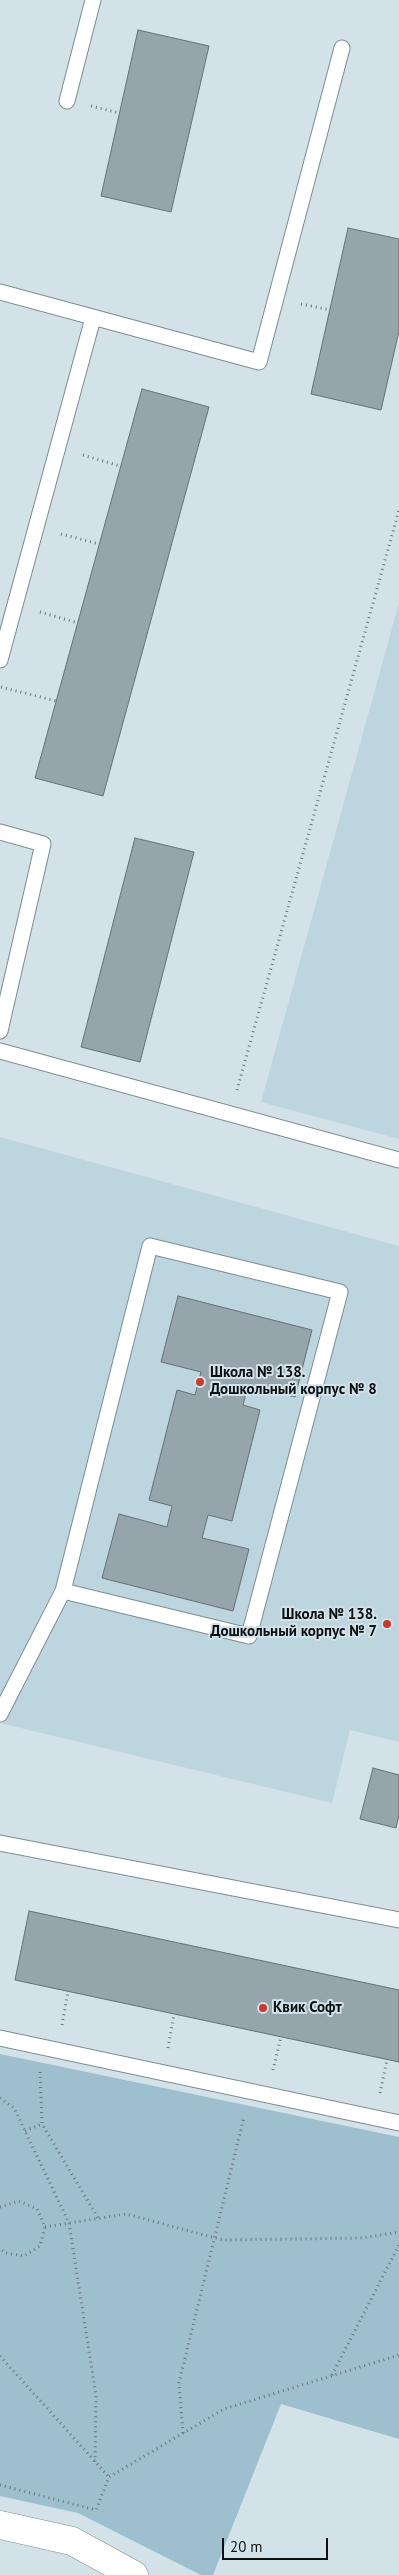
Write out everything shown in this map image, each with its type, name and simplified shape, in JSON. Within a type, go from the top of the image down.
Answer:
[{"type":"street","points":[[0,2525],[72,2541],[134,2575]]},
{"type":"lane","points":[[67,101],[93,0]]},
{"type":"lane","points":[[0,292],[259,362],[342,48]]},
{"type":"lane","points":[[0,660],[93,318]]},
{"type":"lane","points":[[0,832],[43,844],[0,1031]]},
{"type":"lane","points":[[0,1051],[399,1160]]},
{"type":"lane","points":[[0,1714],[63,1591],[150,1246],[340,1292],[249,1636],[63,1591]]},
{"type":"lane","points":[[0,1843],[399,1920]]},
{"type":"lane","points":[[0,2038],[399,2123]]},
{"type":"path","points":[[58,448],[120,466]]},
{"type":"path","points":[[230,1113],[399,510]]},
{"type":"path","points":[[36,527],[99,544]]},
{"type":"path","points":[[15,606],[78,623]]},
{"type":"path","points":[[0,687],[56,701]]},
{"type":"path","points":[[57,2050],[68,1991]]},
{"type":"path","points":[[163,2073],[174,2014]]},
{"type":"path","points":[[268,2095],[281,2037]]},
{"type":"path","points":[[42,2047],[40,2083],[42,2124],[98,2218]]},
{"type":"path","points":[[374,2118],[387,2060]]},
{"type":"path","points":[[183,2433],[180,2383],[250,2091]]},
{"type":"path","points":[[0,2098],[14,2108],[69,2223],[96,2396],[95,2462]]},
{"type":"path","points":[[25,2131],[42,2124]]},
{"type":"path","points":[[0,2207],[19,2201],[37,2209],[45,2227],[40,2246],[24,2256],[5,2253],[0,2248]]},
{"type":"path","points":[[45,2227],[126,2214],[223,2240],[362,2238],[399,2232]]},
{"type":"path","points":[[332,2376],[399,2244]]},
{"type":"path","points":[[0,2485],[96,2510],[109,2477],[224,2409],[399,2355]]},
{"type":"path","points":[[0,2356],[109,2477]]},
{"type":"shaded area","points":[[399,603],[399,1139],[261,1102]]},
{"type":"shaded area","name":"Школа № 138. Дошкольный корпус № 8","points":[[0,1137],[399,1246],[399,1742],[350,1730],[332,1803],[0,1723]]},
{"type":"shaded area","points":[[0,2054],[399,2137],[399,2439],[281,2404],[213,2575],[201,2575],[78,2513],[0,2496]]},
{"type":"building","points":[[138,30],[209,46],[171,212],[101,196]]},
{"type":"building","points":[[348,228],[399,239],[399,331],[381,410],[311,394]]},
{"type":"building","points":[[142,389],[209,407],[103,796],[35,778]]},
{"type":"building","points":[[135,838],[194,852],[140,1062],[81,1047]]},
{"type":"building","points":[[178,1296],[312,1330],[295,1397],[248,1385],[243,1405],[260,1410],[232,1521],[208,1515],[202,1538],[249,1549],[233,1611],[102,1578],[119,1514],[167,1527],[172,1506],[149,1500],[177,1390],[195,1395],[201,1372],[161,1362]]},
{"type":"building","points":[[373,1768],[399,1775],[399,1815],[396,1828],[360,1819]]},
{"type":"building","points":[[29,1911],[399,1990],[399,2062],[15,1980]]},
{"type":"place","name":"Школа № 138. Дошкольный корпус № 8","points":[[200,1382]]},
{"type":"place","name":"Школа № 138. Дошкольный корпус № 7","points":[[387,1624]]},
{"type":"place","name":"Квик Софт","points":[[263,2008]]}]
